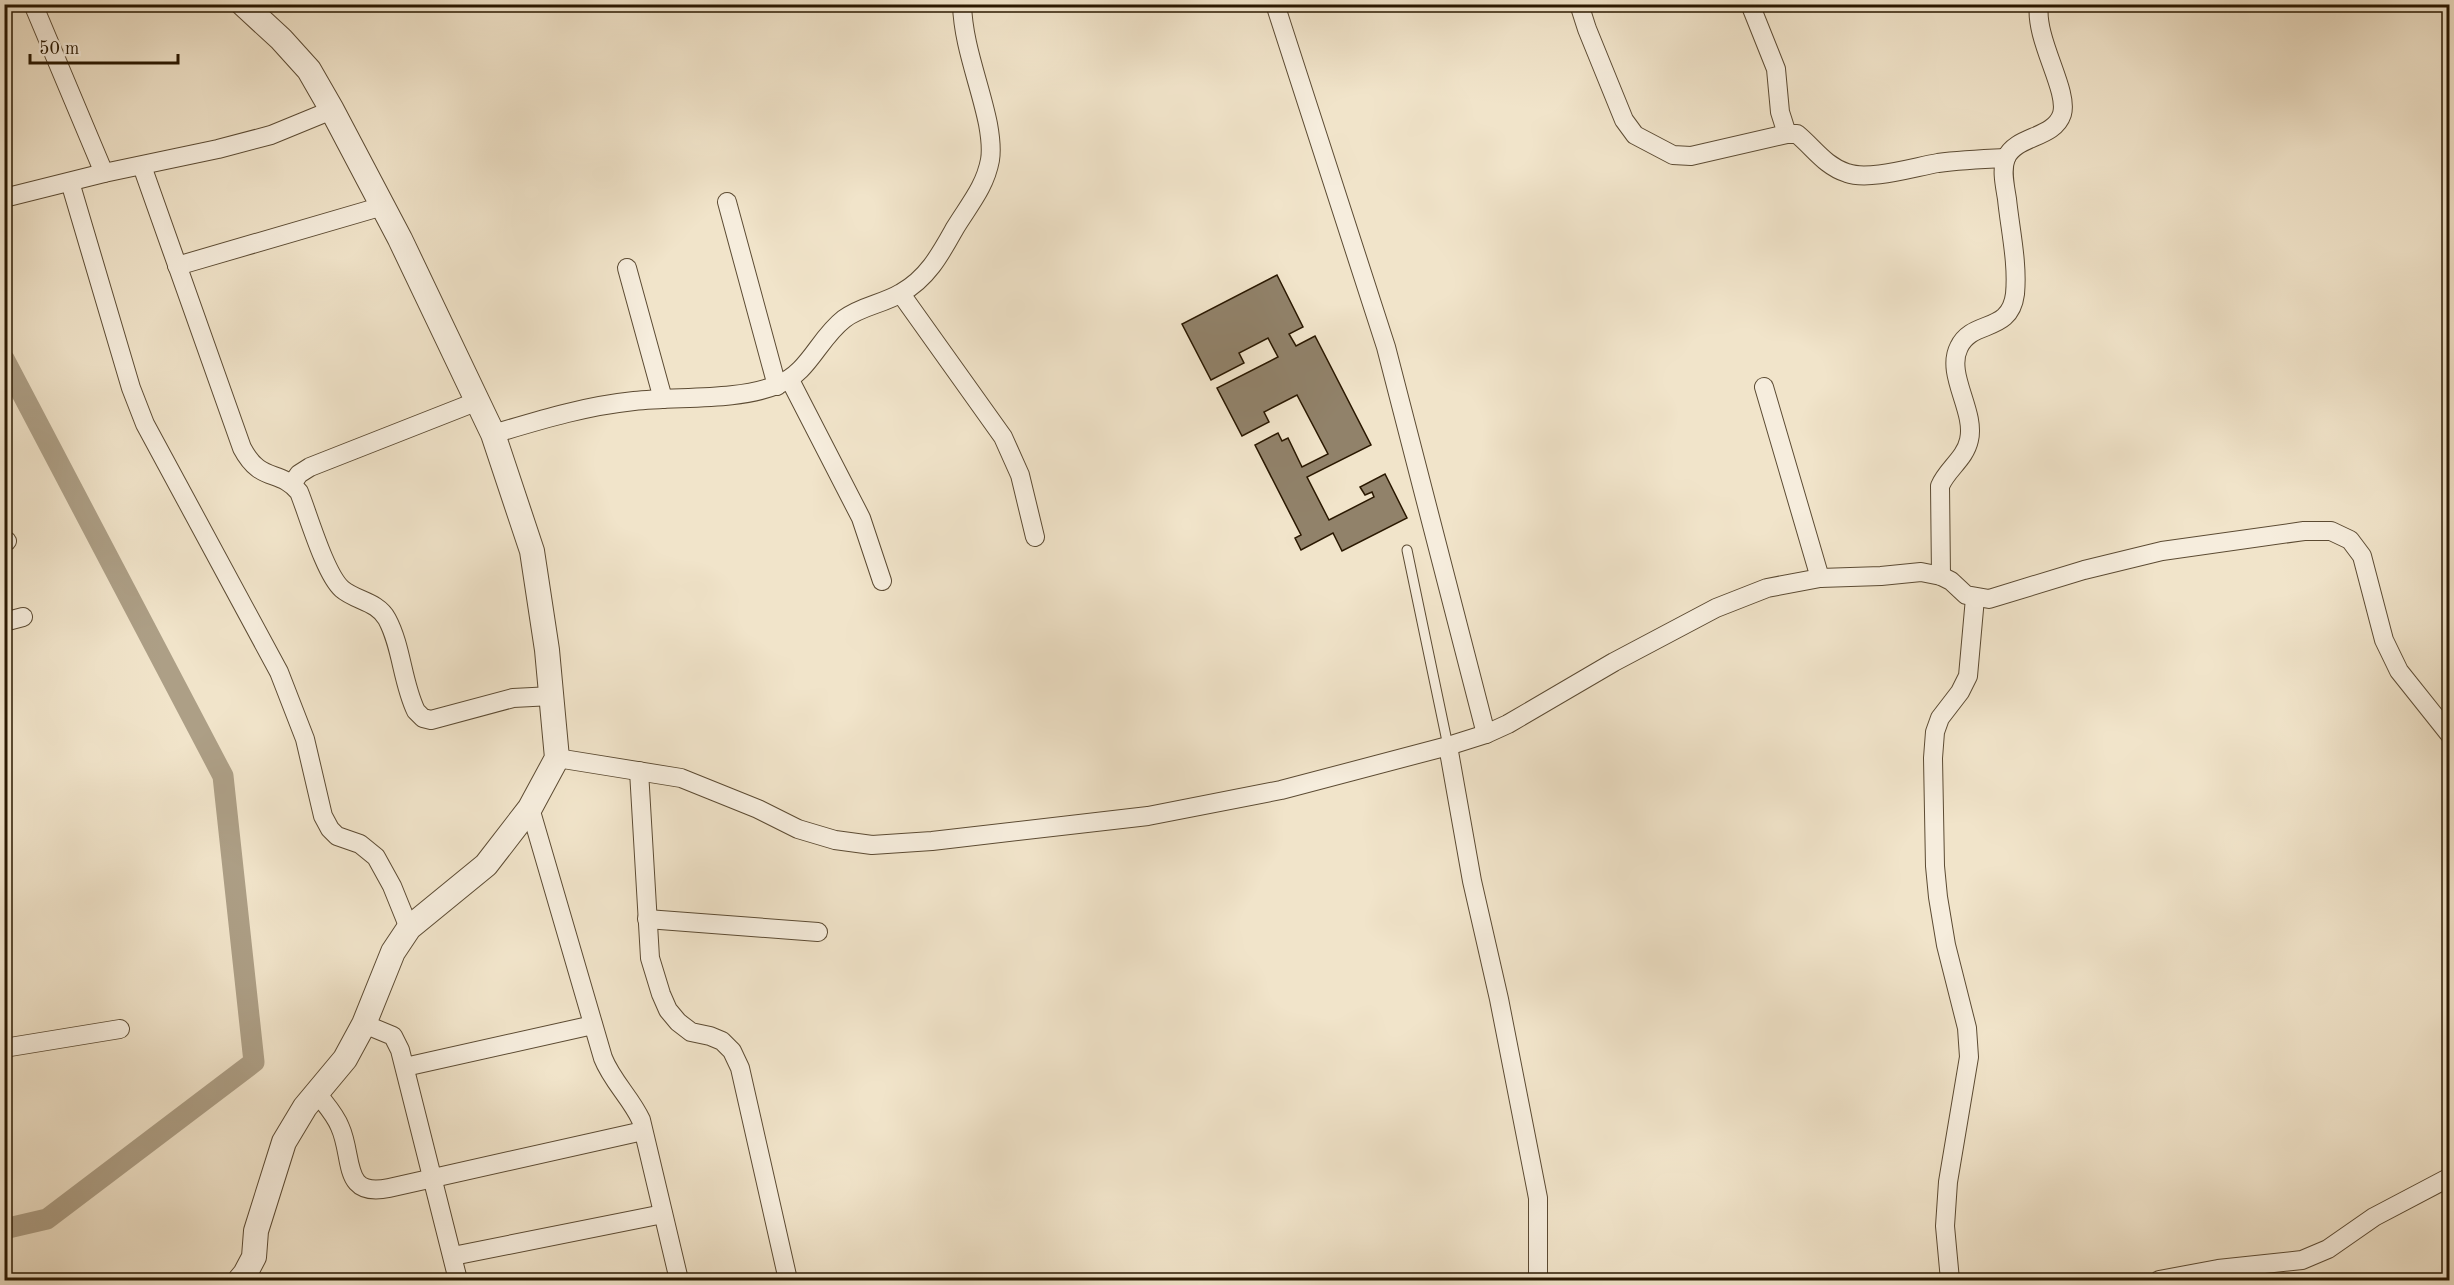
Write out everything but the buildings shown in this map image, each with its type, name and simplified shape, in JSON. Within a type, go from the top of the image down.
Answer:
[{"type":"street","points":[[33,4],[104,173]]},
{"type":"street","points":[[240,1281],[254,1257],[256,1231],[284,1142],[305,1107],[345,1059],[364,1024],[393,952],[409,928],[486,865],[530,808],[557,758],[552,696],[532,551],[493,434],[383,206],[309,70],[281,39],[243,4]]},
{"type":"street","points":[[1275,4],[1386,347],[1486,734]]},
{"type":"street","points":[[1579,4],[1624,120],[1635,135],[1673,154],[1690,156],[1787,134],[1797,134],[1831,166],[1849,174],[1870,175],[1938,163],[2006,158]]},
{"type":"street","points":[[1750,4],[1776,69],[1780,112],[1787,134]]},
{"type":"street","points":[[1941,576],[1940,486],[1964,454],[1970,429],[1956,366],[1959,346],[1966,338],[2001,322],[2010,311],[2014,296],[2016,279],[2004,178],[2006,158],[2016,146],[2055,125],[2062,115],[2060,89],[2043,42],[2039,4]]},
{"type":"street","points":[[493,434],[582,408],[750,393],[783,383],[808,364],[835,327],[845,318],[866,306],[901,294],[918,282],[942,253],[978,194],[991,158],[987,123],[967,41],[962,5]]},
{"type":"street","points":[[4,198],[104,173],[218,150],[271,135],[332,110]]},
{"type":"street","points":[[142,166],[242,448],[249,461],[258,470],[292,484],[299,492],[335,580],[341,588],[381,610],[388,621],[416,711],[423,718],[442,718],[513,698],[552,696]]},
{"type":"street","points":[[70,182],[131,388],[145,424],[279,672],[305,739],[322,816],[330,830],[338,836],[360,844],[376,857],[392,886],[409,928]]},
{"type":"street","points":[[727,202],[783,383],[861,518],[882,581]]},
{"type":"street","points":[[177,266],[383,206]]},
{"type":"street","points":[[627,268],[663,399]]},
{"type":"street","points":[[901,294],[1004,437],[1020,475],[1035,537]]},
{"type":"street","points":[[1764,387],[1820,578]]},
{"type":"street","points":[[292,484],[298,474],[310,467],[478,401]]},
{"type":"street","points":[[557,758],[681,778],[758,809],[798,829],[835,840],[872,845],[932,841],[1148,816],[1281,790],[1486,734],[1716,608],[1767,588],[1820,578],[1881,576],[1906,572],[1941,576],[1951,581],[1966,595],[1989,599],[2084,570],[2162,551],[2304,531],[2331,531],[2350,540],[2362,556],[2384,640],[2399,671],[2450,735]]},
{"type":"street","points":[[1950,1281],[1945,1226],[1948,1182],[1969,1057],[1967,1028],[1946,945],[1936,877],[1934,758],[1935,732],[1940,718],[1960,692],[1968,676],[1975,598]]},
{"type":"street","points":[[4,622],[23,617]]},
{"type":"street","points":[[1448,746],[1472,880],[1499,999],[1539,1198],[1538,1281]]},
{"type":"street","points":[[639,771],[650,958],[668,1010],[691,1032],[722,1041],[732,1051],[740,1068],[788,1281]]},
{"type":"street","points":[[530,808],[608,1071],[636,1109],[643,1131],[679,1281]]},
{"type":"street","points":[[647,919],[818,932]]},
{"type":"street","points":[[364,1024],[393,1036],[405,1067],[458,1281]]},
{"type":"street","points":[[405,1067],[593,1025]]},
{"type":"street","points":[[4,1048],[120,1029]]},
{"type":"street","points":[[317,1093],[340,1127],[354,1179],[361,1188],[379,1190],[643,1131]]},
{"type":"street","points":[[2159,1281],[2219,1275],[2302,1260],[2328,1249],[2374,1217],[2450,1177]]},
{"type":"street","points":[[453,1256],[663,1214]]},
{"type":"lane","points":[[1407,550],[1448,746]]},
{"type":"waterway","points":[[4,359],[223,776],[254,1062],[47,1219],[4,1229]]}]
